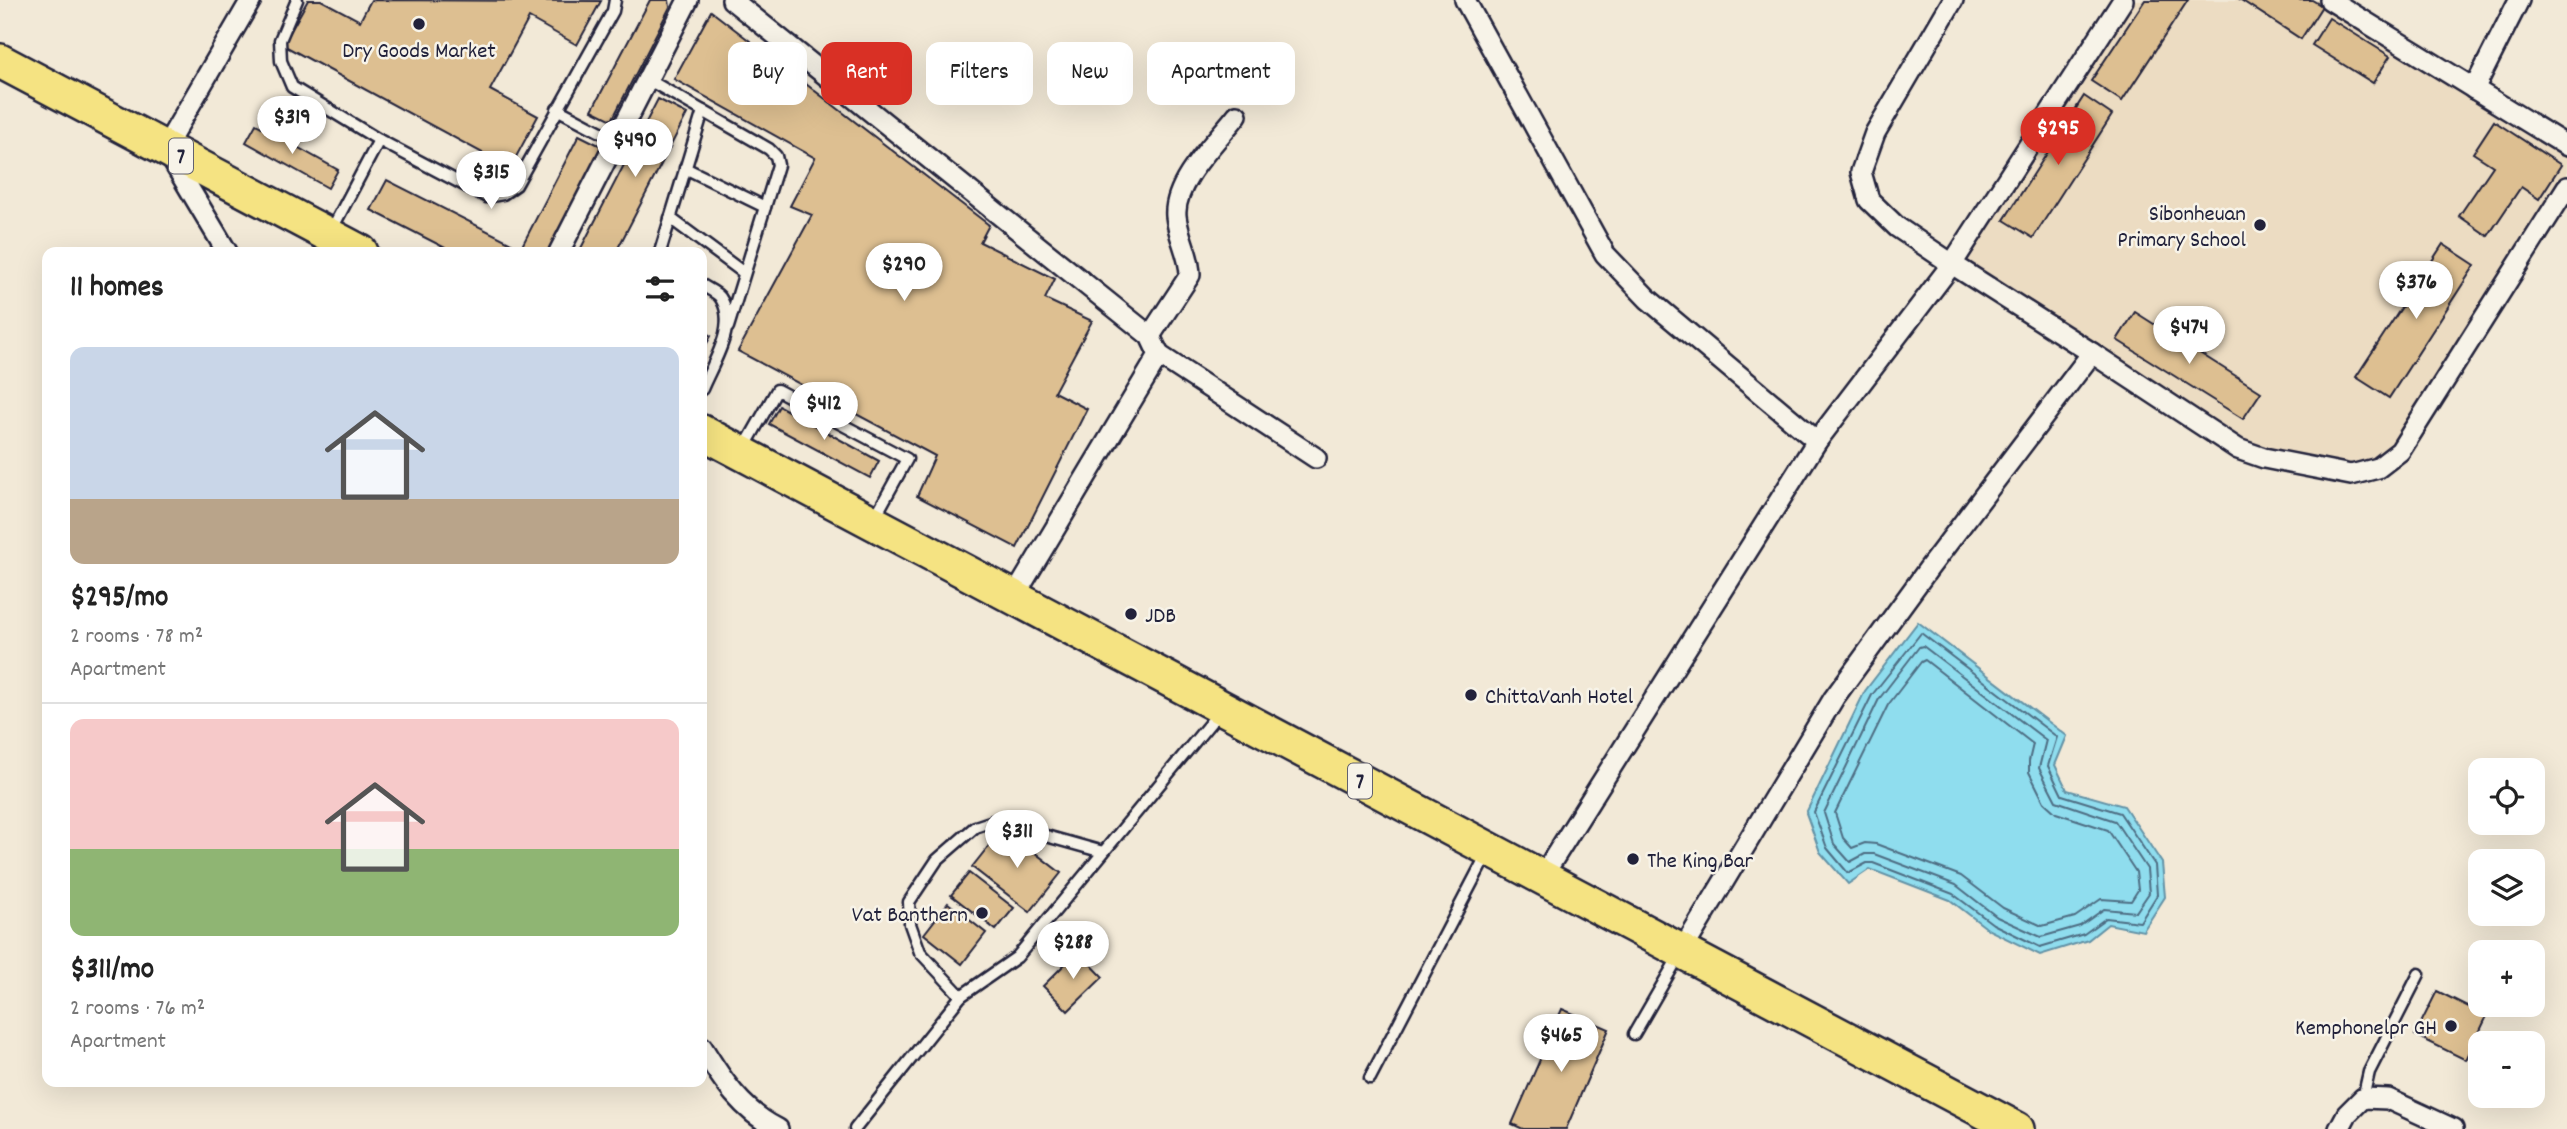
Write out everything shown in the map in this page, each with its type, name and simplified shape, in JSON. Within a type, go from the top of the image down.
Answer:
[{"type":"highway","name":"7","points":[[0,61],[352,247]]},
{"type":"highway","name":"7","points":[[707,435],[2017,1129]]},
{"type":"street","points":[[224,247],[165,148],[251,0]]},
{"type":"street","points":[[562,247],[688,0]]},
{"type":"street","points":[[732,0],[1150,335],[1159,355],[1316,458]]},
{"type":"street","points":[[1465,0],[1605,254],[1648,299],[1816,441]]},
{"type":"street","points":[[1953,0],[1875,133],[1861,172],[1869,200],[1897,227],[1952,264],[2238,449],[2264,458],[2351,475],[2378,468],[2400,451],[2567,187]]},
{"type":"street","points":[[1542,877],[1816,441],[1952,264],[2123,0]]},
{"type":"street","points":[[2330,0],[2567,146]]},
{"type":"street","points":[[2474,89],[2519,0]]},
{"type":"street","points":[[1150,335],[1190,275],[1190,265],[1176,219],[1176,203],[1185,181],[1237,115]]},
{"type":"street","points":[[1682,951],[1834,698],[1928,568],[2092,353]]},
{"type":"street","points":[[1014,597],[1159,355]]},
{"type":"street","points":[[707,1055],[726,1087],[766,1123],[778,1129]]},
{"type":"street","points":[[2339,1129],[2347,1114],[2363,1098],[2388,1099],[2453,1129]]},
{"type":"lane","points":[[297,0],[280,40],[281,61],[292,87],[379,140],[487,197],[503,194],[516,186],[613,11],[615,0]]},
{"type":"lane","points":[[647,79],[769,149],[776,156],[778,165],[728,327],[707,377]]},
{"type":"lane","points":[[557,109],[616,140]]},
{"type":"lane","points":[[661,247],[703,111]]},
{"type":"lane","points":[[329,235],[379,140]]},
{"type":"lane","points":[[685,169],[765,206]]},
{"type":"lane","points":[[670,218],[744,273]]},
{"type":"lane","points":[[707,288],[719,295],[727,313],[728,327]]},
{"type":"lane","points":[[741,453],[777,390],[907,459],[872,523]]},
{"type":"lane","points":[[855,1129],[961,996],[1017,957],[1223,708]]},
{"type":"lane","points":[[961,996],[920,952],[910,924],[909,902],[937,860],[975,827],[993,821],[1103,852]]},
{"type":"lane","points":[[1370,1078],[1489,849]]},
{"type":"lane","points":[[1634,1034],[1682,951]]},
{"type":"lane","points":[[2363,1098],[2369,1072],[2420,974]]},
{"type":"shaded area","name":"Sibonheuan Primary School","points":[[2123,0],[2330,0],[2567,146],[2567,187],[2378,468],[2264,458],[1952,264]]},
{"type":"water","points":[[1918,622],[2067,736],[2055,765],[2067,790],[2124,806],[2162,863],[2165,897],[2143,931],[2108,924],[2088,940],[2040,955],[1989,930],[1950,900],[1870,869],[1848,884],[1820,852],[1806,813],[1865,691]]},
{"type":"building","points":[[308,0],[321,0],[360,21],[371,0],[601,1],[577,45],[529,18],[490,90],[538,116],[510,168],[283,45]]},
{"type":"building","points":[[650,0],[669,0],[670,7],[612,120],[592,110]]},
{"type":"building","points":[[2145,0],[2188,0],[2122,101],[2091,81]]},
{"type":"building","points":[[2241,0],[2312,0],[2322,6],[2301,39]]},
{"type":"building","points":[[711,11],[751,42],[728,42],[728,105],[807,105],[807,85],[821,96],[821,105],[833,105],[989,225],[980,242],[1055,279],[1045,299],[1092,321],[1054,392],[1087,409],[1017,548],[917,496],[935,456],[738,351],[812,215],[790,206],[815,158],[674,79]]},
{"type":"building","points":[[2329,18],[2390,56],[2373,83],[2312,45]]},
{"type":"building","points":[[2084,96],[2112,115],[2033,238],[2004,220]]},
{"type":"building","points":[[658,99],[687,114],[619,247],[582,247]]},
{"type":"building","points":[[2494,121],[2561,165],[2539,199],[2521,187],[2488,236],[2459,216],[2493,166],[2473,153]]},
{"type":"building","points":[[256,124],[338,170],[328,188],[246,142]]},
{"type":"building","points":[[579,135],[603,147],[551,247],[522,247]]},
{"type":"building","points":[[387,180],[519,247],[443,247],[371,210]]},
{"type":"building","points":[[2443,244],[2475,265],[2389,398],[2356,377]]},
{"type":"building","points":[[2135,312],[2261,392],[2243,419],[2117,340]]},
{"type":"building","points":[[779,406],[879,461],[870,478],[769,424]]},
{"type":"building","points":[[1003,828],[1061,873],[1030,912],[972,867]]},
{"type":"building","points":[[969,873],[1014,908],[996,930],[951,895]]},
{"type":"building","points":[[948,903],[986,933],[962,964],[924,934]]},
{"type":"building","points":[[1078,951],[1103,977],[1068,1011],[1043,986]]},
{"type":"building","name":"Kemphonelpr GH","points":[[2437,991],[2468,1006],[2468,1017],[2487,1017],[2480,1031],[2468,1031],[2466,1060],[2415,1035]]},
{"type":"building","points":[[1562,1009],[1609,1029],[1566,1129],[1523,1129],[1512,1124]]},
{"type":"place","name":"Dry Goods Market","points":[[419,24]]},
{"type":"place","name":"Sibonheuan Primary School","points":[[2260,225]]},
{"type":"place","name":"JDB","points":[[1131,614]]},
{"type":"place","name":"ChittaVanh Hotel","points":[[1471,695]]},
{"type":"place","name":"The King Bar","points":[[1633,859]]},
{"type":"place","name":"Vat Banthern","points":[[982,913]]},
{"type":"place","name":"Kemphonelpr GH","points":[[2451,1026]]}]
